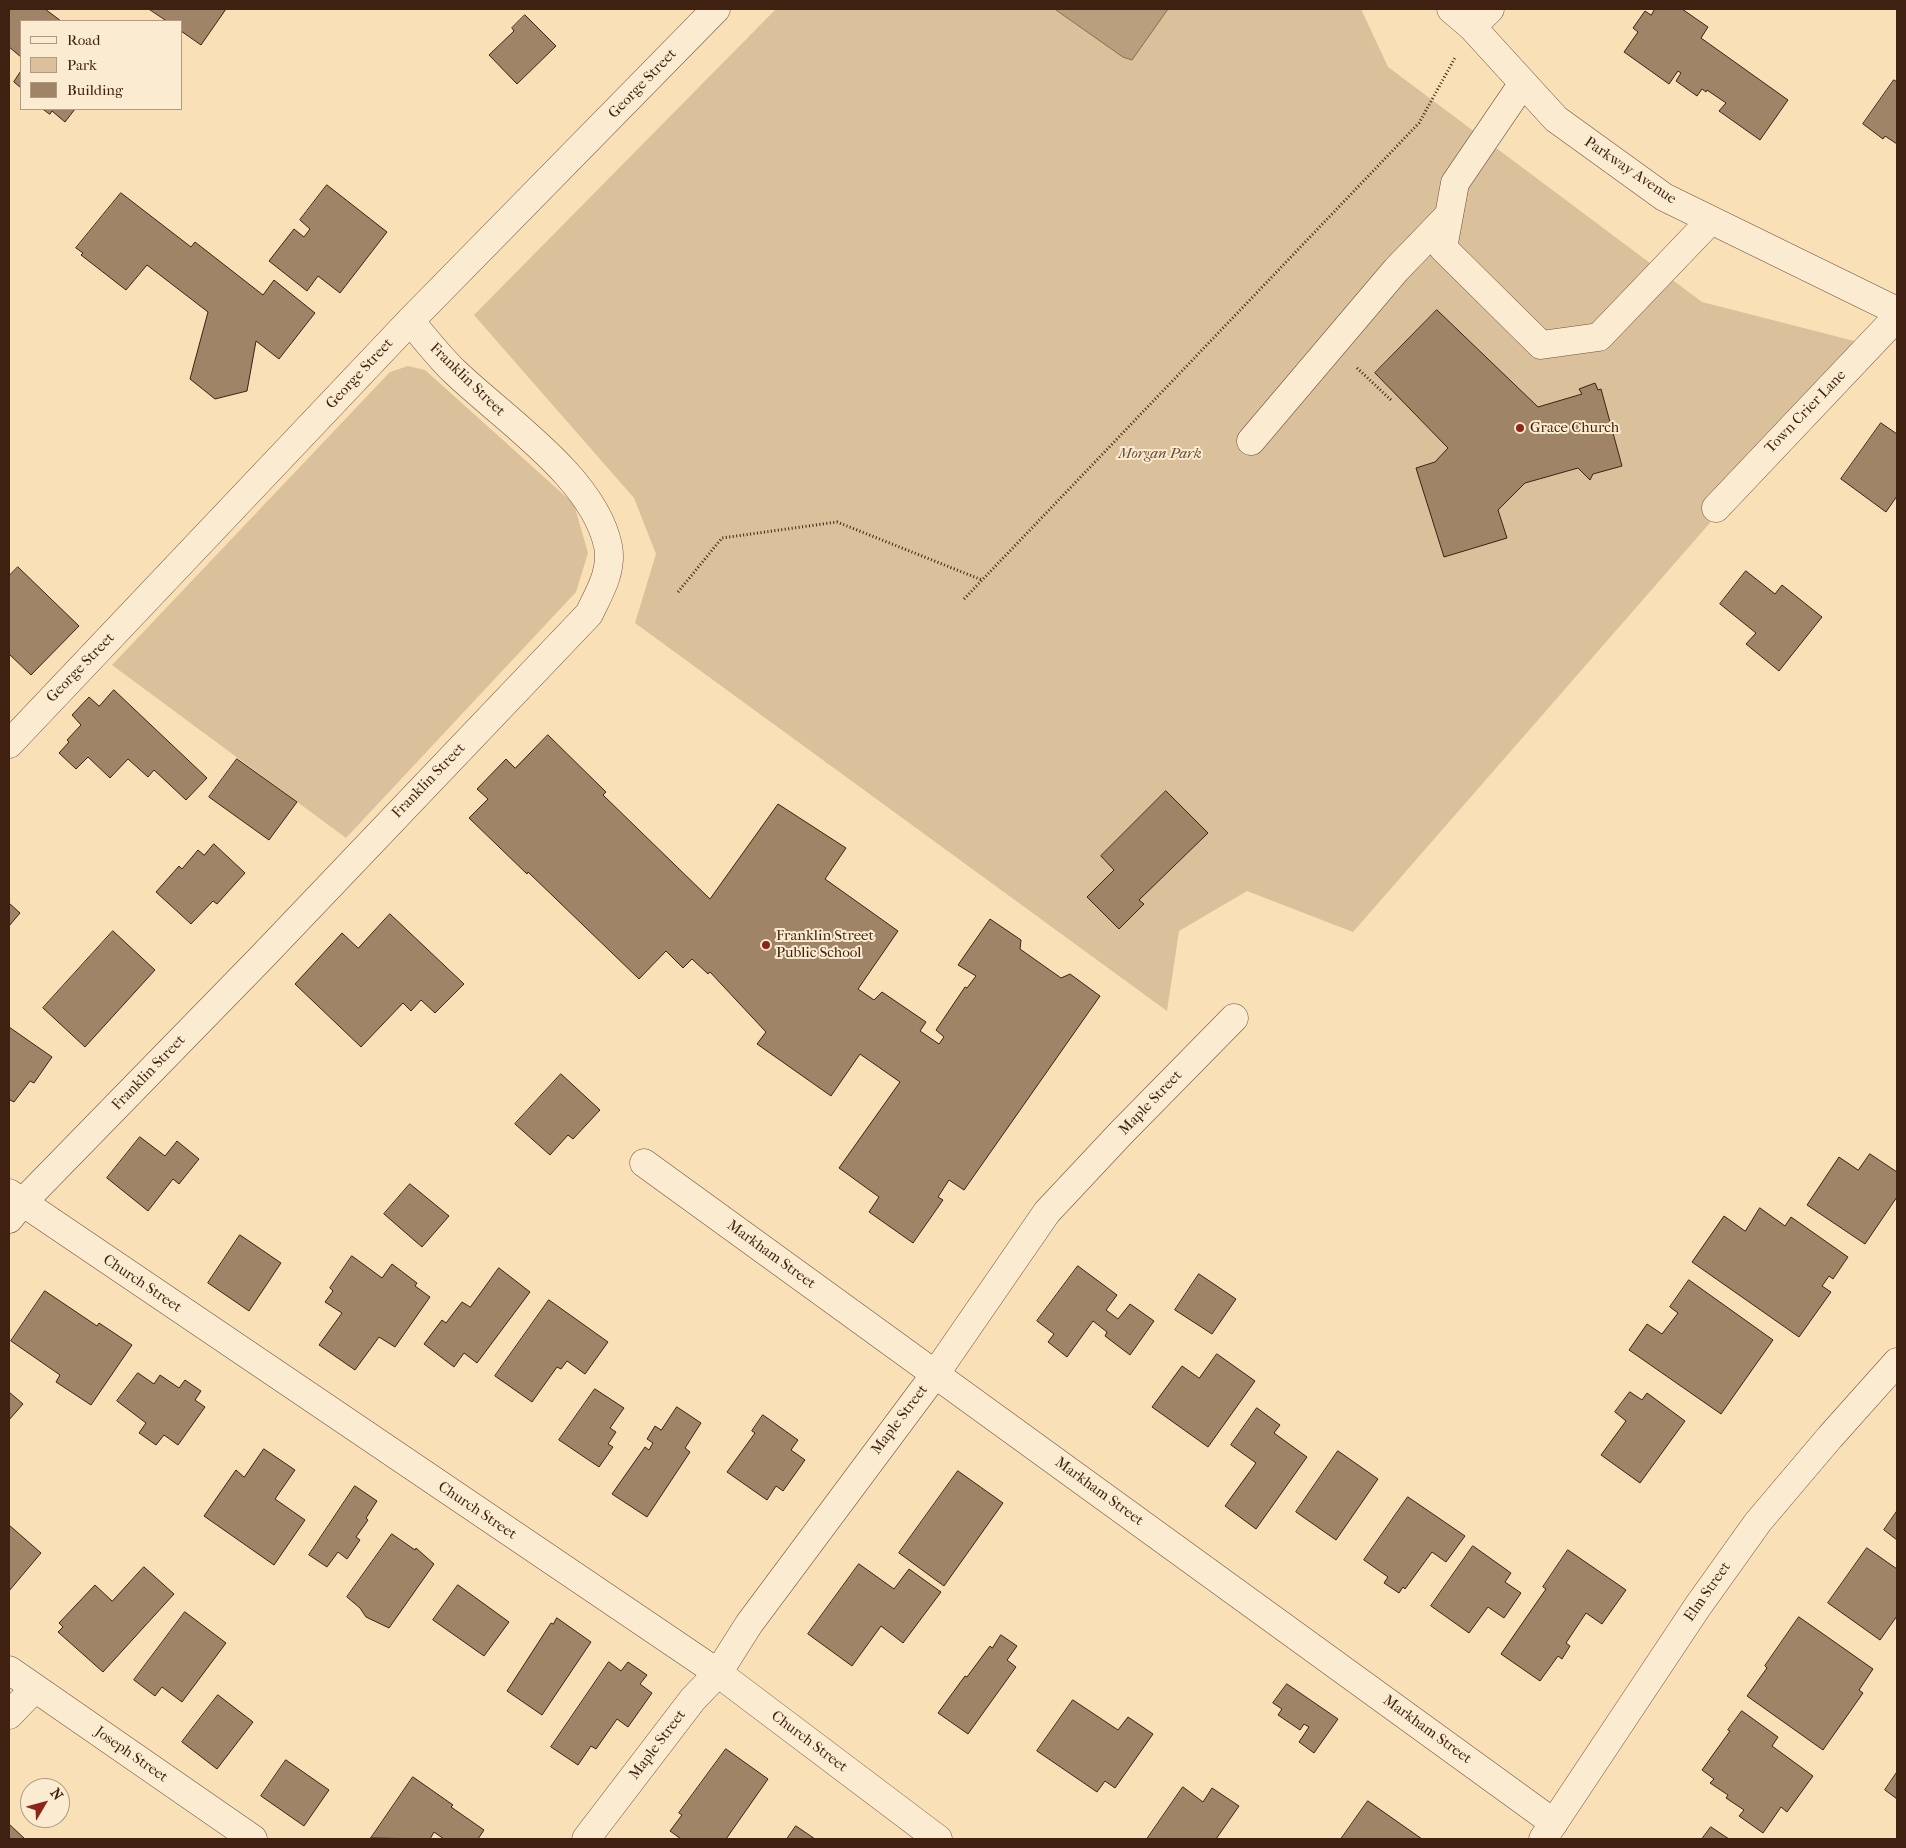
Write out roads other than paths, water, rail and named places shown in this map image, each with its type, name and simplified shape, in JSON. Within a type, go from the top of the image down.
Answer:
[{"type":"street","name":"George Street","points":[[9,744],[410,321],[716,9]]},
{"type":"street","name":"Parkway Avenue","points":[[1452,9],[1481,18],[1523,83],[1556,120],[1664,197],[1897,311]]},
{"type":"street","points":[[1523,83],[1455,183],[1443,248],[1541,345],[1599,337],[1710,220]]},
{"type":"street","points":[[1251,441],[1396,270],[1449,216]]},
{"type":"street","name":"Town Crier Lane","points":[[1716,508],[1897,318]]},
{"type":"street","name":"Franklin Street","points":[[13,1205],[268,950],[589,614],[608,575],[608,547],[598,514],[566,471],[454,371],[410,321]]},
{"type":"street","name":"Maple Street","points":[[586,1839],[693,1699],[718,1673],[749,1624],[936,1373],[1047,1212],[1122,1132],[1234,1018]]},
{"type":"street","name":"Markham Street","points":[[644,1163],[936,1373],[1548,1831]]},
{"type":"street","name":"Church Street","points":[[13,1205],[718,1673],[938,1839]]},
{"type":"street","name":"Elm Street","points":[[1548,1831],[1698,1606],[1758,1522],[1897,1362]]},
{"type":"street","name":"Joseph Street","points":[[9,1670],[253,1839]]},
{"type":"street","points":[[9,1715],[35,1688]]},
{"type":"place","name":"Grace Church","points":[[1520,428]]},
{"type":"place","name":"Franklin Street Public School","points":[[766,945]]},
{"type":"park label","name":"Morgan Park","points":[[1160,454]]}]
